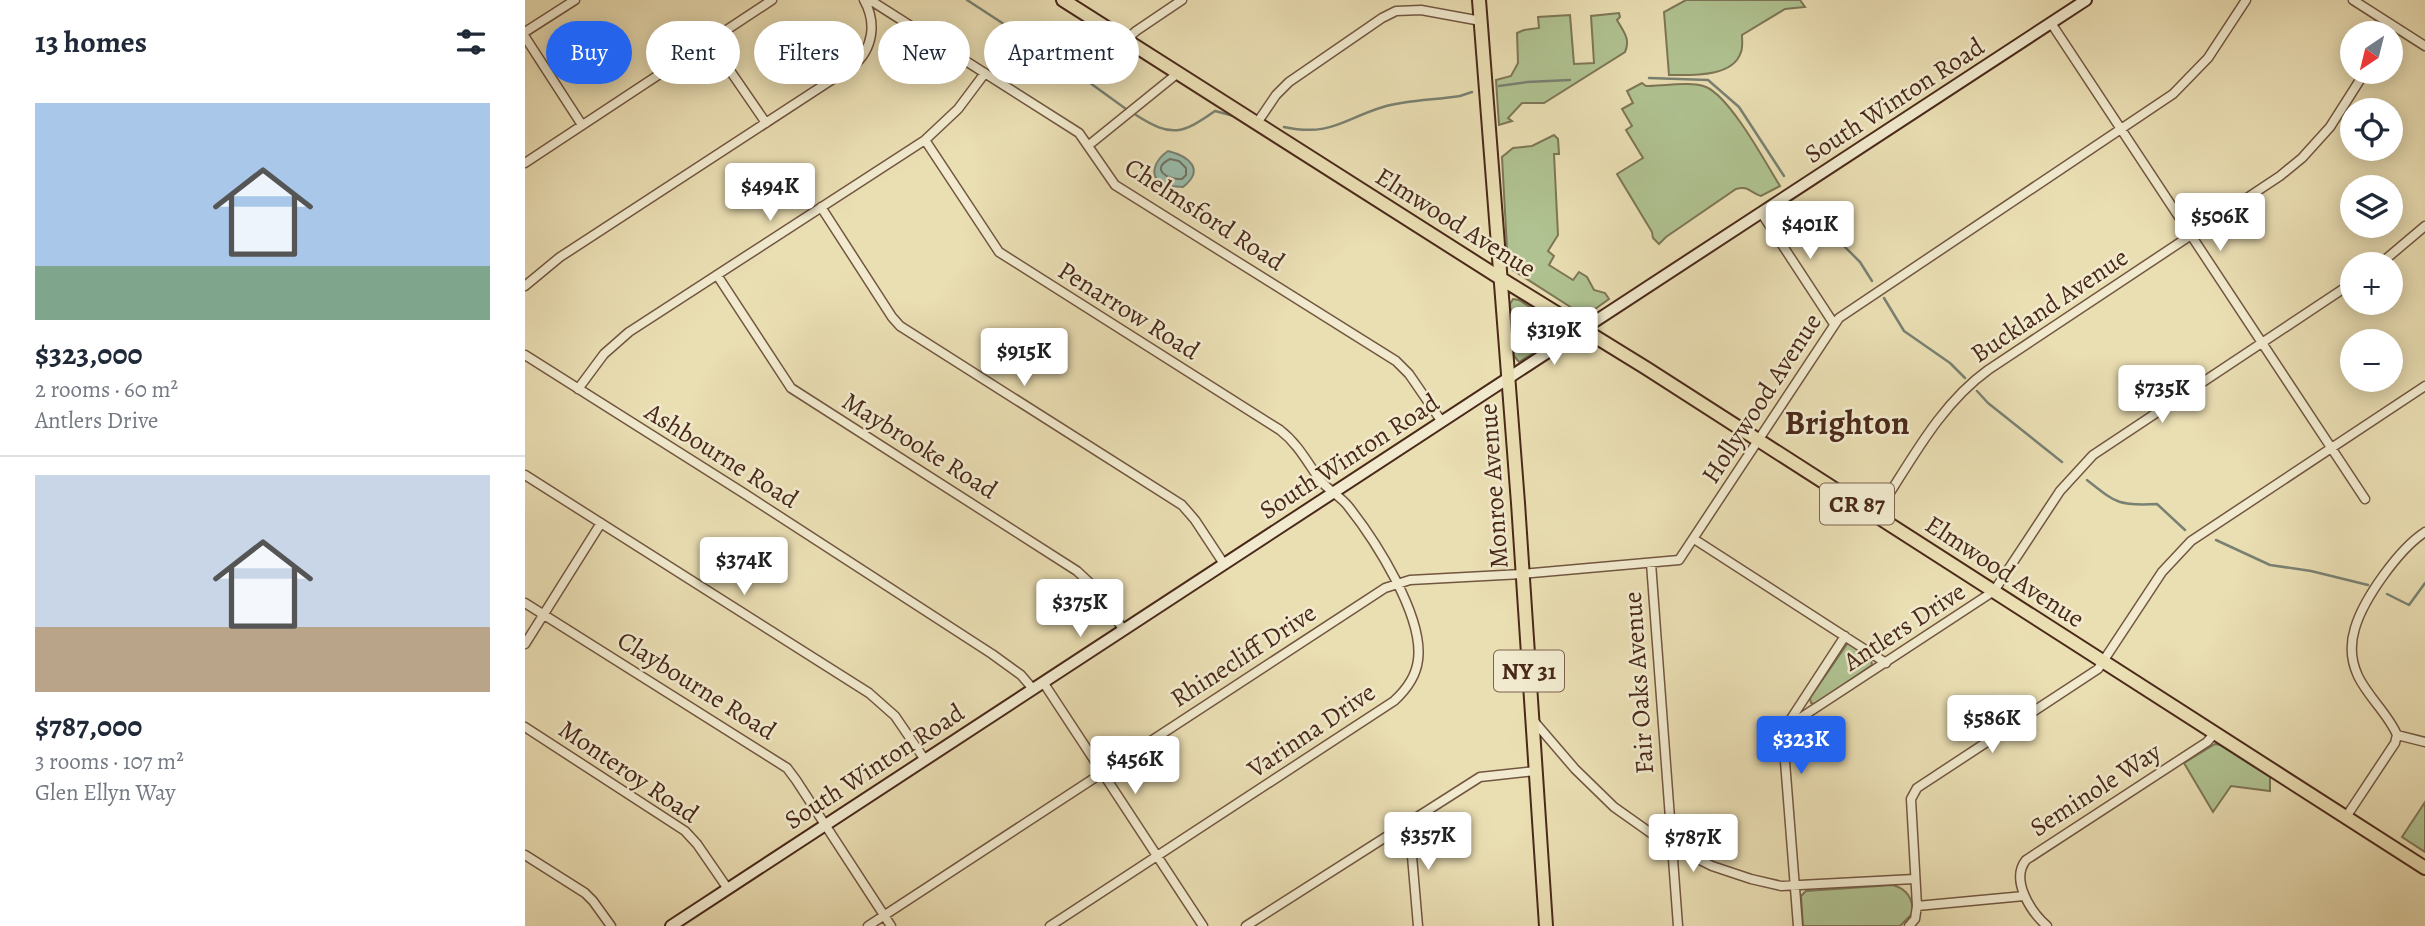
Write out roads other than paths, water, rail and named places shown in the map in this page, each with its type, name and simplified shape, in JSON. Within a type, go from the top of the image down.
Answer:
[{"type":"main road","name":"Elmwood Avenue","points":[[1063,0],[1096,21]]},
{"type":"main road","name":"Monroe Avenue","points":[[1479,0],[1546,926]]},
{"type":"main road","name":"South Winton Road","points":[[671,926],[2086,0]]},
{"type":"main road","name":"Elmwood Avenue","points":[[1139,48],[1584,329],[2425,868]]},
{"type":"street","points":[[575,0],[525,34],[582,125]]},
{"type":"street","points":[[739,21],[772,0]]},
{"type":"street","points":[[525,286],[560,257],[853,66],[863,56],[870,41],[870,13],[864,0]]},
{"type":"street","name":"Chelmsford Road","points":[[870,0],[984,72]]},
{"type":"street","points":[[1139,29],[1182,0]]},
{"type":"street","name":"Hollywood Avenue","points":[[1522,574],[1679,560],[1834,324],[1845,313],[2160,103],[2190,79],[2215,48],[2246,0]]},
{"type":"street","points":[[2353,0],[2380,21]]},
{"type":"street","points":[[1257,123],[1276,95],[1289,82],[1388,14],[1413,9],[1481,21]]},
{"type":"street","points":[[2051,23],[2365,499]]},
{"type":"street","points":[[2403,35],[2425,46]]},
{"type":"street","points":[[1089,145],[1178,73]]},
{"type":"street","points":[[578,389],[604,354],[629,332],[925,140],[958,109],[984,74]]},
{"type":"street","points":[[525,163],[646,82]]},
{"type":"street","points":[[739,84],[766,123]]},
{"type":"street","name":"Chelmsford Road","points":[[1002,84],[1073,129],[1089,145],[1115,185],[1397,361],[1442,422]]},
{"type":"street","name":"Buckland Avenue","points":[[1875,516],[1952,402],[1977,378],[2267,186],[2302,158],[2330,127],[2357,84]]},
{"type":"street","name":"Penarrow Road","points":[[925,140],[999,252],[1280,430],[1294,443],[1320,480],[1334,492]]},
{"type":"street","points":[[821,207],[899,326],[1182,505],[1224,564]]},
{"type":"street","points":[[1762,214],[1834,324]]},
{"type":"street","points":[[2394,252],[2425,226]]},
{"type":"street","name":"Maybrooke Road","points":[[717,275],[791,387],[1077,571],[1093,586],[1123,629]]},
{"type":"street","name":"Antlers Drive","points":[[1785,728],[1994,591],[2060,491],[2091,457],[2340,291]]},
{"type":"street","name":"Ashbourne Road","points":[[525,355],[745,494],[1038,685],[1103,773],[1203,926]]},
{"type":"street","points":[[1911,925],[1917,906],[1910,799],[1913,791],[2098,669],[2162,572],[2191,541],[2425,386]]},
{"type":"street","points":[[525,475],[869,693],[895,716],[925,760]]},
{"type":"street","name":"Varinna Drive","points":[[1050,926],[1402,693],[1415,673],[1418,643],[1398,582],[1349,507],[1334,492]]},
{"type":"street","points":[[525,644],[601,523]]},
{"type":"street","points":[[2425,532],[2407,545],[2391,566],[2362,611],[2352,640],[2352,658],[2358,676],[2397,735],[2425,742]]},
{"type":"street","points":[[1694,540],[1886,663]]},
{"type":"street","name":"Fair Oaks Avenue","points":[[1651,563],[1678,926]]},
{"type":"street","name":"Rhinecliff Drive","points":[[868,926],[1385,588],[1398,582],[1522,574]]},
{"type":"street","name":"Claybourne Road","points":[[525,603],[787,768],[891,926]]},
{"type":"street","name":"Antlers Drive","points":[[1785,728],[1845,636]]},
{"type":"street","points":[[1533,720],[1575,769],[1631,820],[1671,847],[1732,873],[1766,884],[1795,887],[1914,878]]},
{"type":"street","name":"Monteroy Road","points":[[525,727],[685,831],[728,889]]},
{"type":"street","points":[[1785,728],[1783,736],[1798,926]]},
{"type":"street","name":"Seminole Way","points":[[2024,896],[2021,870],[2026,860],[2207,742],[2215,733]]},
{"type":"street","points":[[2346,817],[2395,743],[2397,735]]},
{"type":"street","points":[[1246,926],[1482,776],[1535,771]]},
{"type":"street","points":[[1409,821],[1418,926]]},
{"type":"street","points":[[525,855],[590,897],[611,926]]},
{"type":"street","points":[[1917,906],[2024,896],[2031,910],[2047,926]]},
{"type":"water","points":[[1168,151],[1182,156],[1192,164],[1193,174],[1183,187],[1165,185],[1159,182],[1154,173],[1157,163]]},
{"type":"waterway","points":[[967,0],[1050,54],[1126,109]]},
{"type":"waterway","points":[[1649,78],[1708,80],[1739,107],[1784,176]]},
{"type":"waterway","points":[[1499,86],[1570,80]]},
{"type":"waterway","points":[[1284,127],[1300,130],[1325,128],[1392,105],[1472,92]]},
{"type":"waterway","points":[[1136,115],[1168,130],[1194,125],[1215,111],[1234,116]]},
{"type":"waterway","points":[[1810,212],[1860,262],[1872,281]]},
{"type":"waterway","points":[[1884,298],[1904,331],[1950,363],[1965,378]]},
{"type":"waterway","points":[[1977,391],[1988,403],[2062,462]]},
{"type":"waterway","points":[[2087,480],[2118,501],[2157,504],[2185,530]]},
{"type":"waterway","points":[[2216,540],[2270,565],[2311,571],[2368,585]]},
{"type":"waterway","points":[[2387,594],[2409,605],[2425,583]]},
{"type":"district","name":"Brighton","points":[[1847,422]]}]
